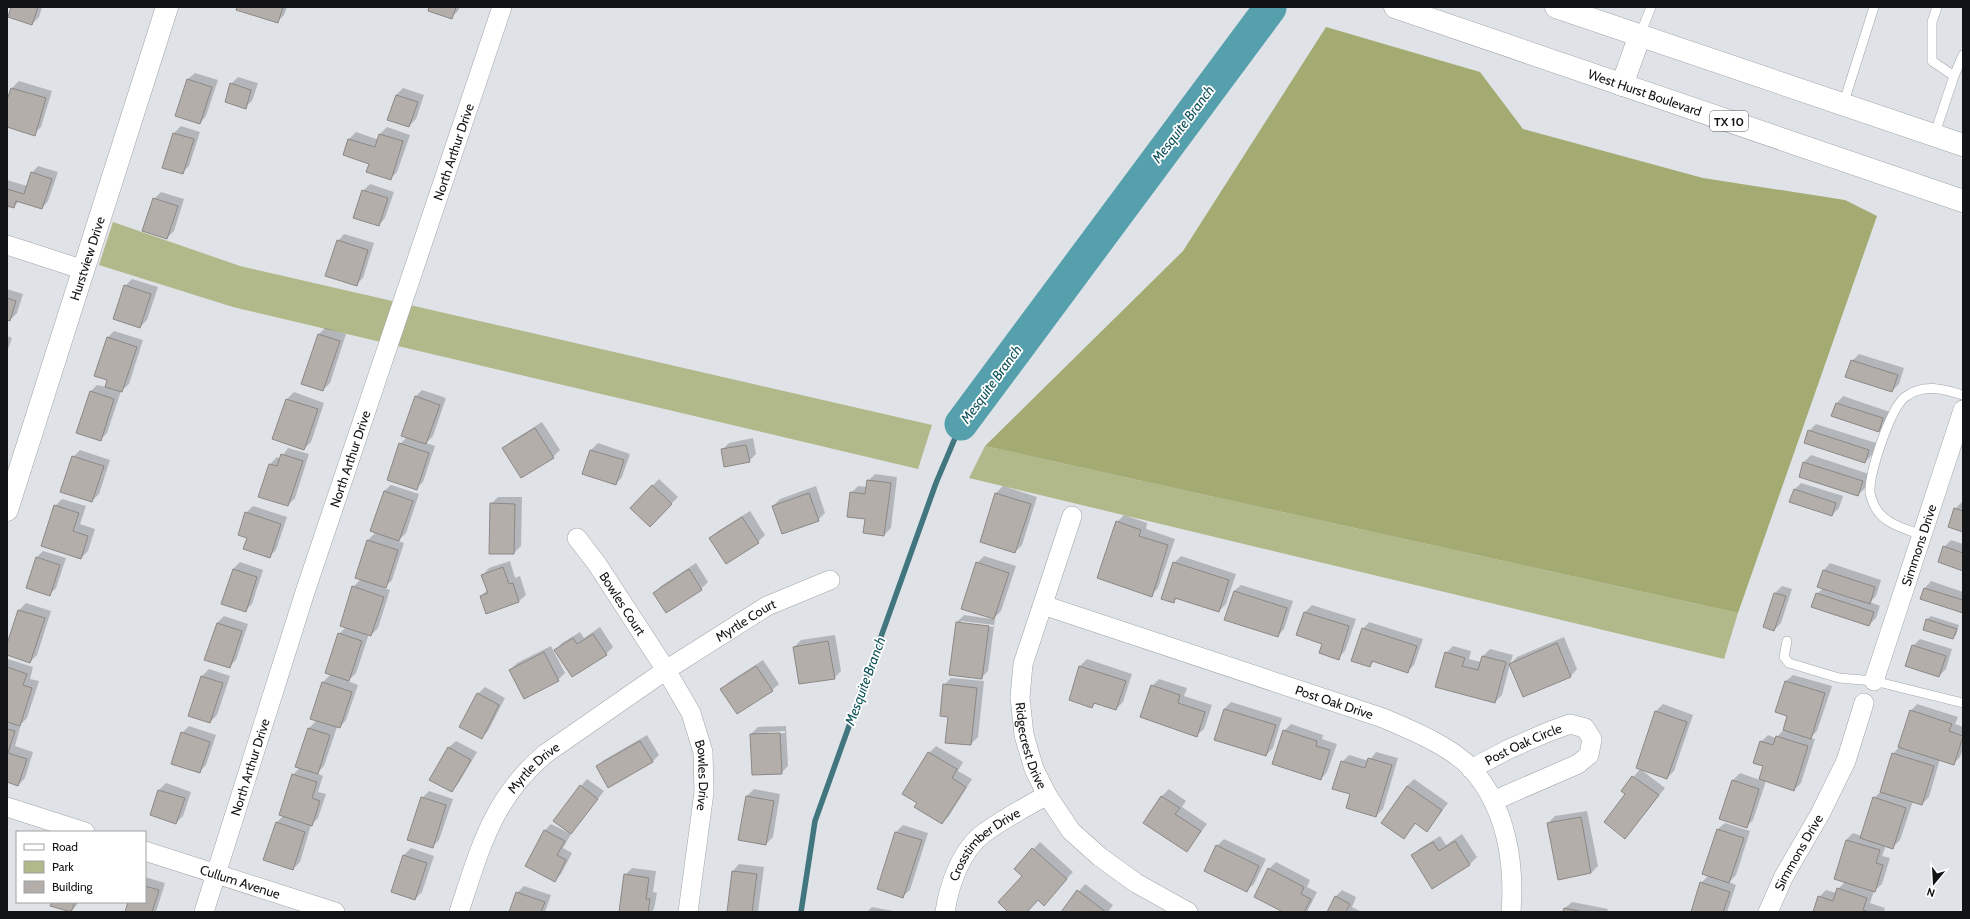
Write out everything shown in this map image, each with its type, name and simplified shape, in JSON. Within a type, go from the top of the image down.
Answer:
[{"type":"main road","name":"Hurstview Drive","points":[[7,510],[167,7]]},
{"type":"main road","name":"West Hurst Boulevard","points":[[1395,7],[1963,201]]},
{"type":"main road","points":[[1556,7],[1963,145]]},
{"type":"main road","points":[[1622,85],[1640,35]]},
{"type":"street","name":"North Arthur Drive","points":[[204,912],[306,589],[502,7]]},
{"type":"street","points":[[7,245],[84,270]]},
{"type":"street","name":"Simmons Drive","points":[[1874,680],[1963,410]]},
{"type":"street","name":"Ridgecrest Drive","points":[[1072,516],[1023,664],[1020,697],[1024,735],[1034,769],[1047,795],[1071,831],[1100,857],[1136,883],[1188,912]]},
{"type":"street","name":"Bowles Court","points":[[577,538],[597,564],[666,670]]},
{"type":"street","name":"Myrtle Court","points":[[666,670],[766,606],[830,580]]},
{"type":"street","name":"Post Oak Drive","points":[[1043,605],[1383,718],[1429,738],[1471,769],[1493,801],[1511,858],[1512,893],[1510,912]]},
{"type":"street","name":"Myrtle Drive","points":[[459,912],[482,844],[497,810],[528,768],[545,754],[666,670]]},
{"type":"street","name":"Bowles Drive","points":[[666,670],[691,713],[704,752],[704,792],[688,912]]},
{"type":"street","name":"Simmons Drive","points":[[1768,912],[1784,876],[1820,814],[1846,761],[1864,703]]},
{"type":"street","name":"Post Oak Circle","points":[[1471,769],[1509,749],[1570,724],[1585,728],[1592,739],[1589,755],[1578,764],[1493,801]]},
{"type":"street","name":"Crosstimber Drive","points":[[945,912],[955,876],[966,854],[983,834],[1047,795]]},
{"type":"street","points":[[7,807],[82,831]]},
{"type":"street","name":"Cullum Avenue","points":[[146,851],[335,912]]},
{"type":"lane","points":[[1640,35],[1651,7]]},
{"type":"lane","points":[[1843,105],[1874,7]]},
{"type":"lane","points":[[1933,8],[1932,61],[1954,76]]},
{"type":"lane","points":[[1934,136],[1954,76],[1963,55]]},
{"type":"lane","points":[[1921,535],[1893,525],[1877,510],[1870,494],[1875,460],[1892,418],[1904,397],[1921,389],[1940,388],[1963,395]]},
{"type":"lane","points":[[1786,641],[1784,657],[1789,663],[1839,678],[1874,680],[1963,702]]},
{"type":"green space","points":[[1326,27],[1480,72],[1523,129],[1703,178],[1845,200],[1877,216],[1738,613],[985,446],[1183,251]]},
{"type":"green space","points":[[113,222],[240,266],[932,425],[918,469],[233,307],[99,265]]},
{"type":"green space","points":[[985,446],[1738,613],[1724,659],[969,478]]},
{"type":"building","points":[[11,7],[38,7],[32,25],[8,17]]},
{"type":"building","points":[[237,7],[283,7],[278,23],[236,10]]},
{"type":"building","points":[[429,7],[456,7],[452,19],[428,11]]},
{"type":"building","points":[[187,79],[212,87],[200,124],[175,116]]},
{"type":"building","points":[[230,83],[251,90],[246,109],[225,102]]},
{"type":"building","points":[[11,88],[46,98],[35,136],[7,127],[7,100]]},
{"type":"building","points":[[396,95],[418,102],[409,127],[387,120]]},
{"type":"building","points":[[173,133],[194,139],[183,174],[162,168]]},
{"type":"building","points":[[379,134],[403,141],[391,180],[366,172],[369,164],[343,155],[348,139],[375,147]]},
{"type":"building","points":[[31,172],[52,179],[42,209],[16,201],[14,208],[7,206],[7,189],[24,194]]},
{"type":"building","points":[[362,190],[388,198],[379,226],[353,218]]},
{"type":"building","points":[[153,198],[178,206],[167,239],[142,231]]},
{"type":"building","points":[[337,240],[368,250],[357,286],[325,276]]},
{"type":"building","points":[[124,285],[151,294],[140,328],[113,319]]},
{"type":"building","points":[[7,298],[16,301],[10,321],[7,320]]},
{"type":"building","points":[[318,334],[340,341],[323,391],[301,384]]},
{"type":"building","points":[[107,337],[137,347],[122,392],[105,387],[107,380],[94,376]]},
{"type":"building","points":[[1851,360],[1898,375],[1892,392],[1845,377]]},
{"type":"building","points":[[90,391],[114,399],[101,441],[76,433]]},
{"type":"building","points":[[415,396],[440,405],[426,444],[401,436]]},
{"type":"building","points":[[286,399],[318,409],[304,450],[272,439]]},
{"type":"building","points":[[1836,403],[1883,418],[1879,432],[1831,416]]},
{"type":"building","points":[[535,428],[554,458],[521,478],[502,448]]},
{"type":"building","points":[[1808,430],[1869,450],[1865,463],[1804,443]]},
{"type":"building","points":[[399,443],[429,453],[417,490],[387,480]]},
{"type":"building","points":[[746,445],[750,462],[724,467],[721,449]]},
{"type":"building","points":[[590,450],[624,460],[616,485],[582,474]]},
{"type":"building","points":[[281,454],[303,461],[288,506],[258,497],[269,464],[277,466]]},
{"type":"building","points":[[72,456],[104,466],[92,502],[60,492]]},
{"type":"building","points":[[1803,462],[1863,481],[1858,496],[1799,477]]},
{"type":"building","points":[[867,480],[891,483],[884,536],[863,533],[865,519],[847,517],[850,492],[865,494]]},
{"type":"building","points":[[652,485],[672,504],[650,527],[630,508]]},
{"type":"building","points":[[1794,489],[1836,503],[1832,516],[1789,502]]},
{"type":"building","points":[[384,491],[413,501],[399,541],[370,531]]},
{"type":"building","points":[[809,493],[819,521],[782,534],[772,506]]},
{"type":"building","points":[[995,493],[1031,504],[1015,553],[980,542]]},
{"type":"building","points":[[490,503],[515,504],[514,554],[489,554]]},
{"type":"building","points":[[54,505],[79,513],[73,531],[88,536],[81,559],[41,546]]},
{"type":"building","points":[[1954,508],[1963,511],[1963,532],[1948,527]]},
{"type":"building","points":[[245,512],[281,524],[270,558],[243,549],[247,538],[238,535]]},
{"type":"building","points":[[742,517],[759,543],[726,564],[709,538]]},
{"type":"building","points":[[1116,521],[1141,530],[1139,536],[1168,545],[1152,597],[1097,578]]},
{"type":"building","points":[[367,540],[398,550],[386,588],[355,578]]},
{"type":"building","points":[[1943,546],[1963,553],[1963,571],[1938,562]]},
{"type":"building","points":[[36,557],[60,565],[50,596],[26,588]]},
{"type":"building","points":[[976,562],[1009,573],[994,619],[961,609]]},
{"type":"building","points":[[1173,562],[1229,580],[1219,612],[1175,598],[1174,603],[1161,599]]},
{"type":"building","points":[[503,567],[509,584],[513,583],[519,602],[486,614],[480,596],[488,593],[481,575]]},
{"type":"building","points":[[233,569],[257,577],[246,612],[221,604]]},
{"type":"building","points":[[689,569],[702,590],[666,613],[653,593]]},
{"type":"building","points":[[1823,570],[1875,587],[1870,604],[1817,587]]},
{"type":"building","points":[[352,586],[384,597],[371,636],[340,626]]},
{"type":"building","points":[[1924,588],[1963,600],[1963,613],[1920,599]]},
{"type":"building","points":[[1234,591],[1287,608],[1278,637],[1224,620]]},
{"type":"building","points":[[1774,593],[1786,596],[1774,631],[1763,627]]},
{"type":"building","points":[[1816,593],[1874,612],[1869,626],[1811,607]]},
{"type":"building","points":[[18,610],[45,618],[30,663],[7,655],[7,644]]},
{"type":"building","points":[[1304,612],[1349,626],[1339,660],[1319,653],[1322,644],[1296,635]]},
{"type":"building","points":[[1926,619],[1957,629],[1953,639],[1923,630]]},
{"type":"building","points":[[956,622],[989,626],[982,679],[949,675]]},
{"type":"building","points":[[217,623],[242,631],[230,668],[204,660]]},
{"type":"building","points":[[1362,628],[1417,646],[1408,673],[1372,661],[1370,667],[1351,661]]},
{"type":"building","points":[[338,633],[362,641],[349,681],[325,673]]},
{"type":"building","points":[[593,634],[607,655],[572,677],[554,650],[573,638],[577,644]]},
{"type":"building","points":[[828,641],[835,679],[799,684],[793,647]]},
{"type":"building","points":[[1557,643],[1571,677],[1523,697],[1509,664]]},
{"type":"building","points":[[1912,645],[1946,656],[1939,677],[1905,666]]},
{"type":"building","points":[[544,652],[559,681],[524,699],[509,670]]},
{"type":"building","points":[[1445,652],[1465,658],[1462,666],[1478,670],[1482,656],[1506,662],[1495,703],[1435,687]]},
{"type":"building","points":[[756,666],[773,691],[737,714],[720,689]]},
{"type":"building","points":[[1079,666],[1126,681],[1116,710],[1094,703],[1092,708],[1069,700]]},
{"type":"building","points":[[7,667],[27,674],[23,685],[32,688],[20,726],[7,722]]},
{"type":"building","points":[[201,676],[223,683],[210,723],[188,716]]},
{"type":"building","points":[[1785,681],[1825,693],[1811,739],[1783,730],[1787,716],[1775,712]]},
{"type":"building","points":[[322,682],[352,692],[340,728],[310,719]]},
{"type":"building","points":[[943,684],[977,688],[971,745],[945,743],[948,717],[940,716]]},
{"type":"building","points":[[1151,685],[1180,695],[1178,703],[1205,712],[1197,737],[1140,717]]},
{"type":"building","points":[[477,693],[499,705],[482,739],[459,727]]},
{"type":"building","points":[[1224,709],[1276,725],[1266,756],[1214,740]]},
{"type":"building","points":[[1910,710],[1952,724],[1949,731],[1963,736],[1954,765],[1898,747]]},
{"type":"building","points":[[1655,711],[1687,722],[1667,779],[1636,768]]},
{"type":"building","points":[[308,728],[330,735],[318,774],[295,767]]},
{"type":"building","points":[[7,729],[15,731],[8,753],[27,759],[18,786],[7,782]]},
{"type":"building","points":[[1283,730],[1317,741],[1316,746],[1330,750],[1321,780],[1272,764]]},
{"type":"building","points":[[181,732],[210,742],[200,773],[171,764]]},
{"type":"building","points":[[780,733],[782,774],[752,775],[750,734]]},
{"type":"building","points":[[1776,736],[1808,746],[1794,791],[1759,779],[1763,766],[1753,763],[1760,741],[1773,745]]},
{"type":"building","points":[[640,741],[653,762],[608,788],[596,766]]},
{"type":"building","points":[[448,747],[471,760],[452,792],[429,780]]},
{"type":"building","points":[[928,752],[957,769],[952,778],[966,787],[942,824],[914,807],[917,803],[902,794]]},
{"type":"building","points":[[1892,753],[1934,766],[1922,805],[1880,792]]},
{"type":"building","points":[[1368,758],[1392,765],[1376,817],[1346,808],[1350,794],[1332,789],[1341,761],[1365,768]]},
{"type":"building","points":[[292,774],[317,782],[312,798],[320,801],[312,826],[279,815]]},
{"type":"building","points":[[1632,776],[1659,795],[1625,839],[1604,822],[1625,794],[1621,791]]},
{"type":"building","points":[[1732,780],[1759,789],[1747,828],[1719,819]]},
{"type":"building","points":[[580,785],[598,799],[571,834],[553,821]]},
{"type":"building","points":[[1407,786],[1442,810],[1427,832],[1415,823],[1404,839],[1381,823]]},
{"type":"building","points":[[158,790],[185,798],[176,824],[150,815]]},
{"type":"building","points":[[746,796],[774,801],[766,845],[738,840]]},
{"type":"building","points":[[1161,796],[1180,808],[1175,814],[1201,831],[1187,852],[1143,823]]},
{"type":"building","points":[[421,797],[446,805],[433,848],[407,840]]},
{"type":"building","points":[[1873,797],[1906,808],[1893,849],[1860,838]]},
{"type":"building","points":[[1581,817],[1591,873],[1558,880],[1547,823]]},
{"type":"building","points":[[276,822],[305,832],[293,870],[263,860]]},
{"type":"building","points":[[1717,829],[1744,838],[1729,883],[1702,874]]},
{"type":"building","points":[[544,830],[565,841],[557,855],[566,860],[555,882],[525,866]]},
{"type":"building","points":[[895,832],[922,840],[903,898],[877,889]]},
{"type":"building","points":[[1846,840],[1880,850],[1876,863],[1883,865],[1875,892],[1834,879]]},
{"type":"building","points":[[1455,841],[1470,865],[1432,889],[1411,855],[1433,842],[1439,851]]},
{"type":"building","points":[[1216,845],[1259,866],[1247,892],[1204,871]]},
{"type":"building","points":[[1032,848],[1067,879],[1044,906],[1038,900],[1027,912],[1008,912],[998,902],[1022,876],[1014,869]]},
{"type":"building","points":[[403,855],[427,863],[415,900],[391,892]]},
{"type":"building","points":[[1268,868],[1304,887],[1301,894],[1311,899],[1304,912],[1283,912],[1254,897]]},
{"type":"building","points":[[732,871],[757,874],[752,912],[727,912]]},
{"type":"building","points":[[624,874],[649,878],[646,899],[650,899],[648,912],[619,912]]},
{"type":"building","points":[[1700,882],[1730,892],[1723,912],[1691,912]]},
{"type":"building","points":[[146,886],[159,890],[152,912],[125,912],[128,903],[146,903]]},
{"type":"building","points":[[1837,888],[1867,898],[1863,910],[1869,912],[1813,912],[1818,896],[1833,901]]},
{"type":"building","points":[[1077,890],[1106,912],[1061,912]]},
{"type":"building","points":[[516,892],[545,902],[541,912],[509,912]]},
{"type":"building","points":[[1335,896],[1350,904],[1346,912],[1327,912]]},
{"type":"building","points":[[52,903],[75,903],[71,912],[50,906]]},
{"type":"building","points":[[1564,908],[1583,912],[1563,912]]},
{"type":"waterway","name":"Mesquite Branch","points":[[961,424],[1270,8]]},
{"type":"waterway","name":"Mesquite Branch","points":[[801,912],[815,821],[936,483],[961,424]]}]
